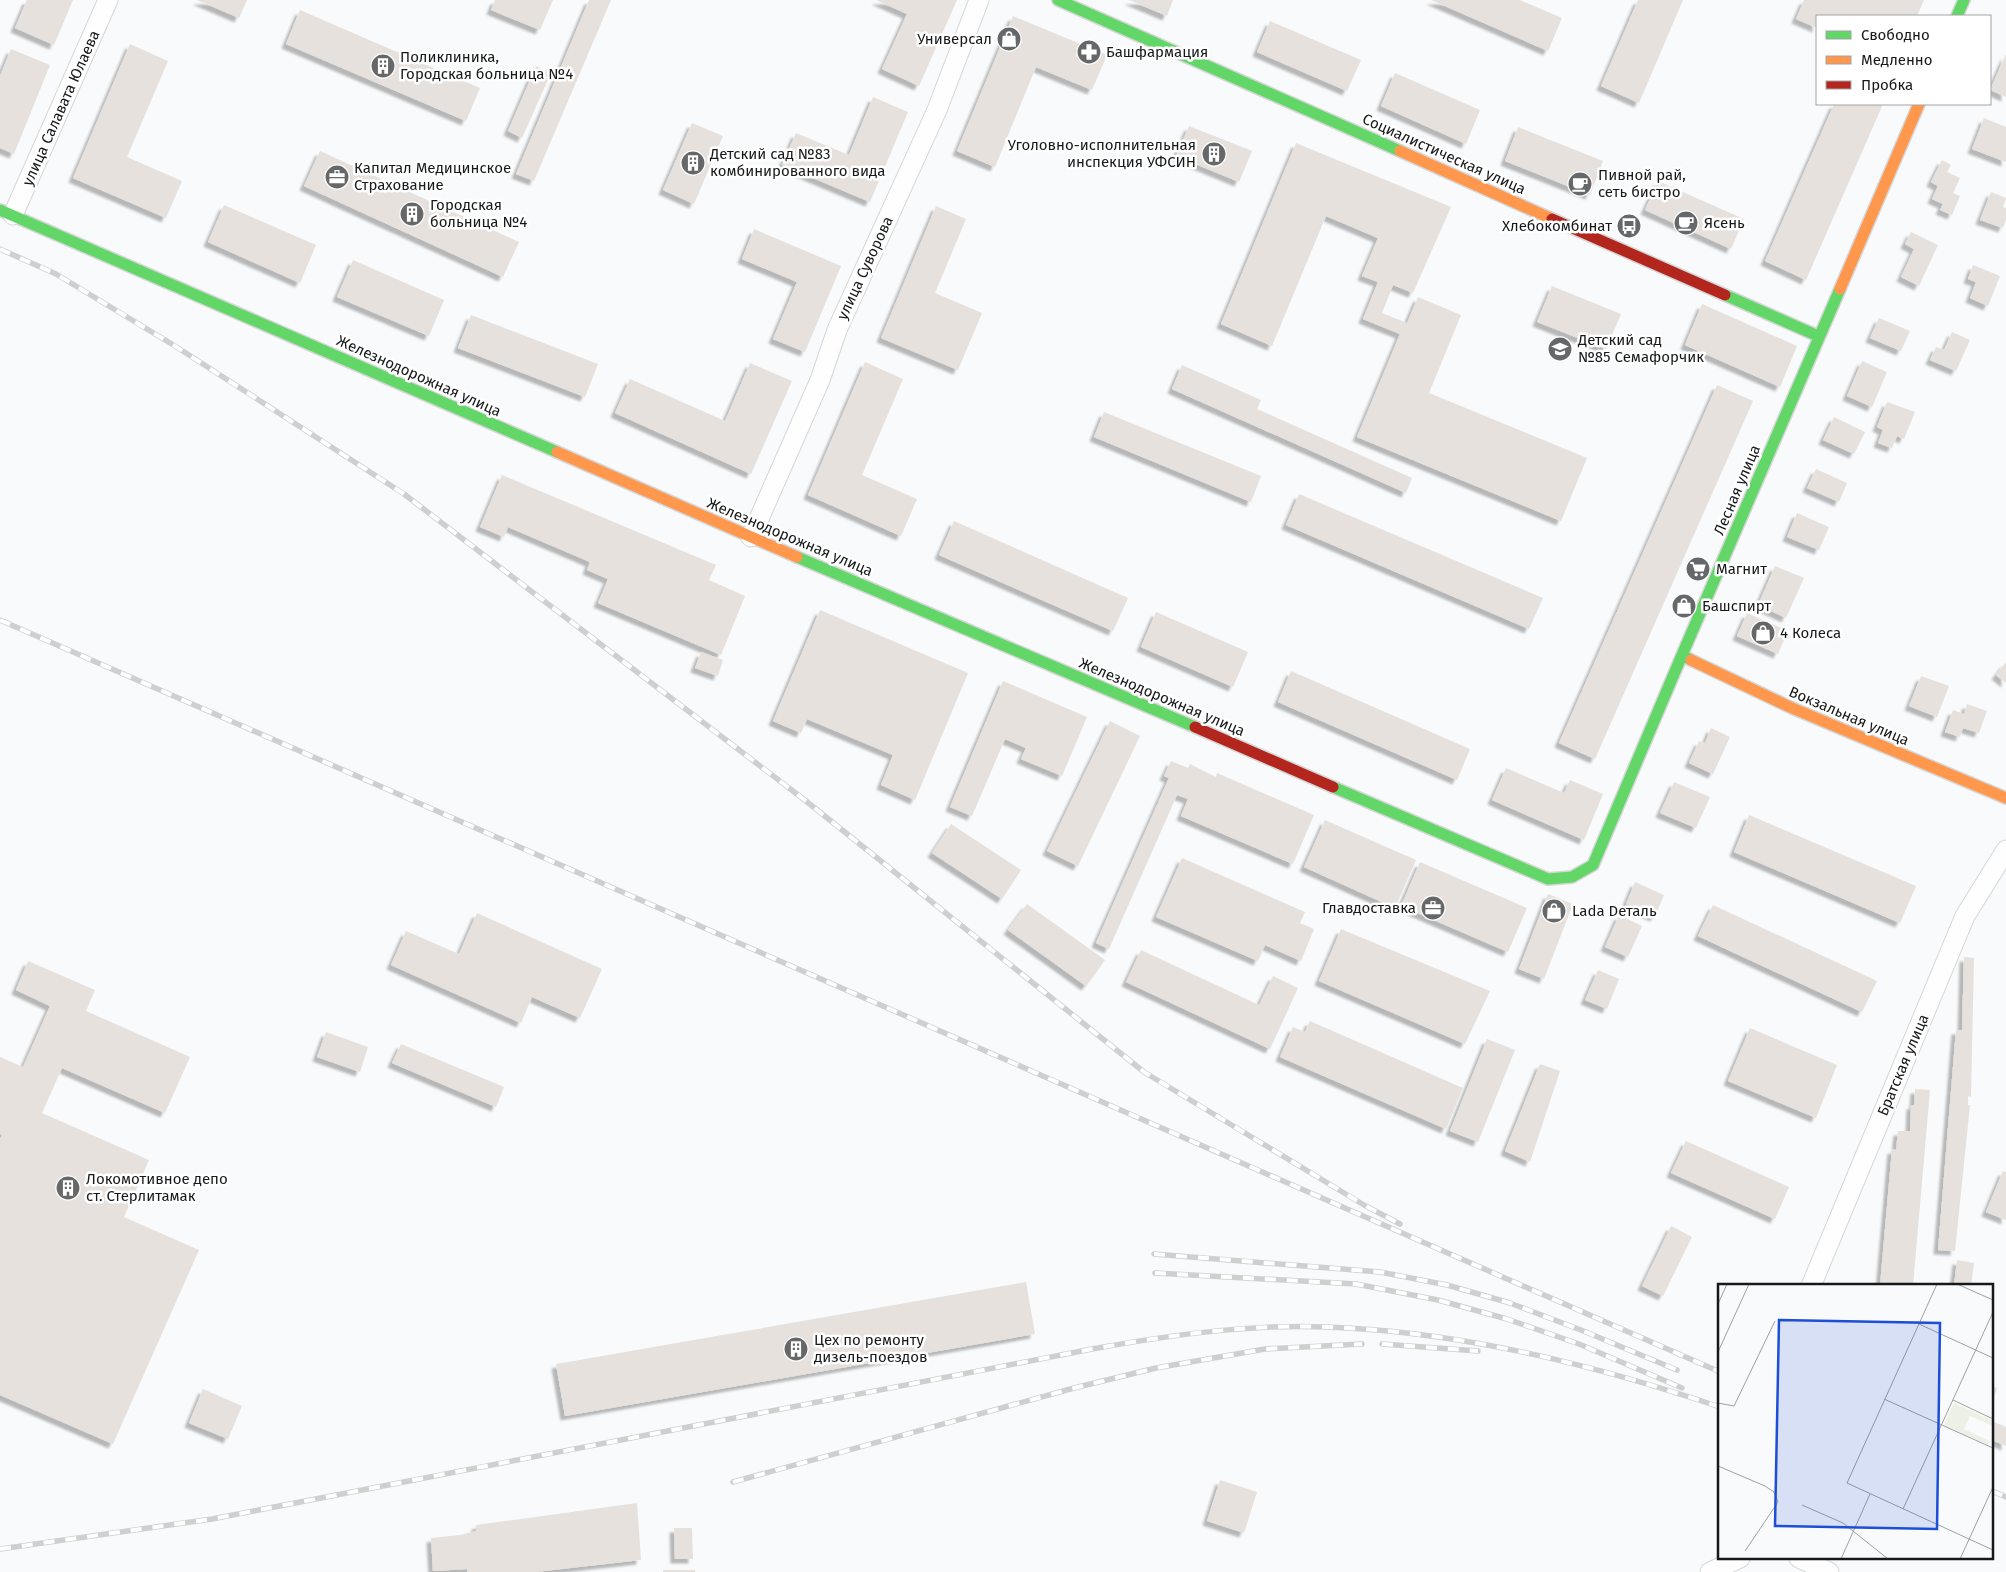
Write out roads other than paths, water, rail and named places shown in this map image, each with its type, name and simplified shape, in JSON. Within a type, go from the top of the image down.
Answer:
[{"type":"main road","name":"Социалистическая улица","points":[[1058,0],[1818,336]]},
{"type":"main road","points":[[1957,15],[1964,0]]},
{"type":"main road","name":"Лесная улица","points":[[1572,877],[1593,865],[1919,105]]},
{"type":"main road","name":"Железнодорожная улица","points":[[6,212],[751,537],[1548,879],[1572,877]]},
{"type":"main road","name":"Вокзальная улица","points":[[1682,655],[1792,708],[2006,798]]},
{"type":"street","name":"улица Салавата Юлаева","points":[[6,212],[108,0]]},
{"type":"street","name":"улица Суворова","points":[[751,537],[820,380],[837,330],[937,110],[979,0]]},
{"type":"street","name":"Братская улица","points":[[1812,1284],[1964,916],[2006,850]]},
{"type":"street","points":[[1710,1572],[1736,1560]]},
{"type":"street","points":[[1803,1560],[1829,1572]]},
{"type":"railway","points":[[0,249],[56,274],[175,346],[404,494],[806,801],[1144,1072],[1364,1205],[1400,1224]]},
{"type":"railway","points":[[0,620],[1718,1371]]},
{"type":"railway","points":[[1154,1254],[1380,1272],[1447,1285],[1510,1303],[1677,1370]]},
{"type":"railway","points":[[1155,1273],[1356,1284],[1438,1300],[1507,1319],[1579,1344],[1682,1388]]},
{"type":"railway","points":[[0,1549],[212,1519],[1092,1349],[1187,1334],[1251,1328],[1348,1328],[1443,1338],[1537,1355],[1583,1366],[1718,1406]]},
{"type":"railway","points":[[733,1482],[1074,1388],[1156,1368],[1265,1349],[1362,1344]]},
{"type":"railway","points":[[1382,1344],[1478,1351]]},
{"type":"railway","points":[[1994,1492],[2006,1497]]},
{"type":"place","name":"Универсал","points":[[1009,39]]},
{"type":"place","name":"Башфармация","points":[[1089,52]]},
{"type":"place","name":"Поликлиника, Городская больница №4","points":[[383,66]]},
{"type":"place","name":"Уголовно-исполнительная инспекция УФСИН","points":[[1214,154]]},
{"type":"place","name":"Детский сад №83 комбинированного вида","points":[[693,163]]},
{"type":"place","name":"Капитал Медицинское Страхование","points":[[337,177]]},
{"type":"place","name":"Пивной рай, сеть бистро","points":[[1580,184]]},
{"type":"place","name":"Городская больница №4","points":[[412,214]]},
{"type":"place","name":"Ясень","points":[[1686,223]]},
{"type":"place","name":"Хлебокомбинат","points":[[1629,226]]},
{"type":"place","name":"Детский сад №85 Семафорчик","points":[[1560,349]]},
{"type":"place","name":"Магнит","points":[[1698,569]]},
{"type":"place","name":"Башспирт","points":[[1684,606]]},
{"type":"place","name":"4 Колеса","points":[[1763,633]]},
{"type":"place","name":"Главдоставка","points":[[1433,908]]},
{"type":"place","name":"Lada Dеталь","points":[[1554,911]]},
{"type":"place","name":"Локомотивное депо ст. Стерлитамак","points":[[68,1188]]},
{"type":"place","name":"Цех по ремонту дизель-поездов","points":[[796,1349]]}]
